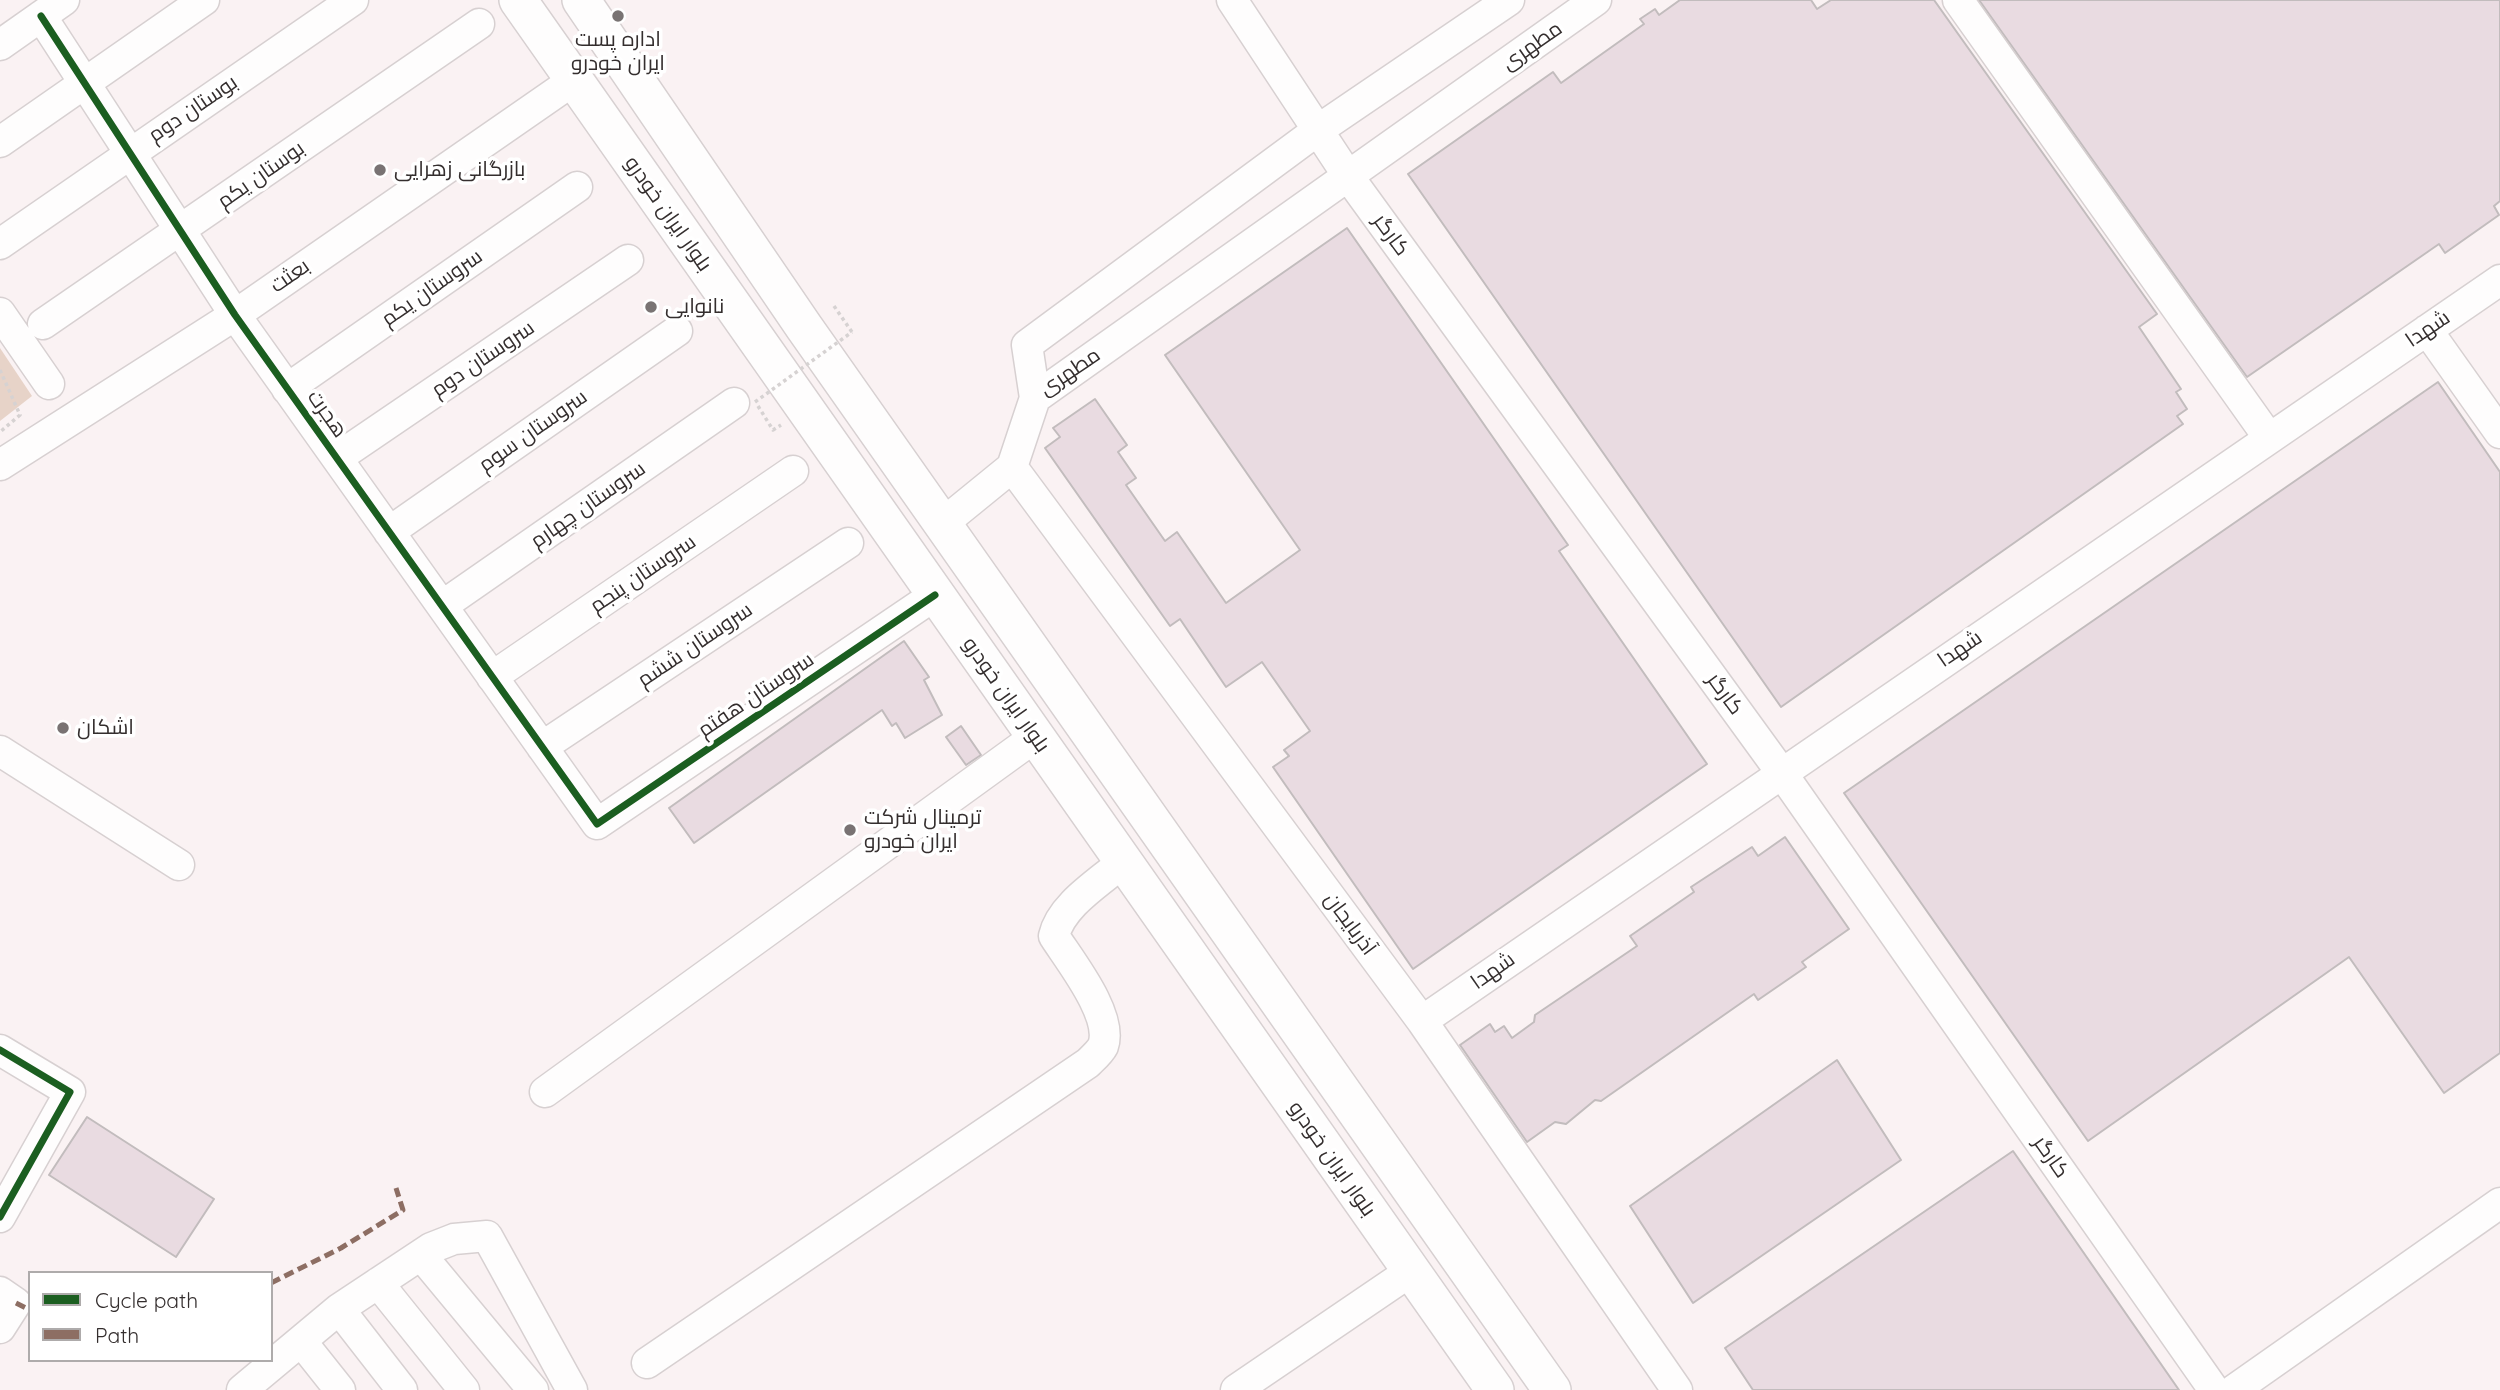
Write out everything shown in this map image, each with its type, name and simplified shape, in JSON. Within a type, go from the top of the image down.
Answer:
[{"type":"main road","name":"بلوار ایران خودرو","points":[[519,0],[1495,1390]]},
{"type":"main road","points":[[581,0],[942,524],[1552,1390]]},
{"type":"main road","points":[[1259,1055],[1298,1030]]},
{"type":"main road","points":[[1297,1109],[1336,1083]]},
{"type":"street","points":[[0,142],[204,0]]},
{"type":"street","name":"بوستان دوم","points":[[0,244],[353,0]]},
{"type":"street","name":"کارگر","points":[[1232,0],[1348,176],[1781,772],[2214,1390]]},
{"type":"street","name":"مطهری","points":[[1509,0],[1318,130],[1027,345],[1035,398],[1596,0]]},
{"type":"street","points":[[1958,0],[2269,438]]},
{"type":"street","points":[[0,45],[53,8]]},
{"type":"street","name":"هجرت","points":[[53,8],[85,84],[235,315],[597,824]]},
{"type":"street","name":"بوستان یکم","points":[[43,324],[479,24]]},
{"type":"street","name":"بعثت","points":[[0,464],[235,315],[574,80]]},
{"type":"street","name":"سروستان یکم","points":[[287,388],[577,187]]},
{"type":"street","name":"سروستان دوم","points":[[337,458],[628,260]]},
{"type":"street","name":"شهدا","points":[[1422,1021],[2500,280]]},
{"type":"street","points":[[0,313],[49,384]]},
{"type":"street","points":[[2427,330],[2500,433]]},
{"type":"street","name":"سروستان سوم","points":[[389,532],[677,331]]},
{"type":"street","points":[[942,524],[1012,467],[1035,398]]},
{"type":"street","name":"سروستان چهارم","points":[[442,606],[745,402]]},
{"type":"street","name":"آذربایجان","points":[[1012,467],[1422,1021],[1677,1390]]},
{"type":"street","name":"سروستان پنجم","points":[[492,677],[793,471]]},
{"type":"street","name":"سروستان ششم","points":[[542,747],[848,542]]},
{"type":"street","name":"سروستان هفتم","points":[[597,824],[935,595]]},
{"type":"street","points":[[545,1092],[1035,737]]},
{"type":"street","points":[[0,751],[179,866]]},
{"type":"street","points":[[647,1363],[1088,1063],[1102,1048],[1105,1031],[1097,1005],[1054,936],[1057,923],[1124,862]]},
{"type":"street","points":[[0,1050],[70,1092],[0,1217]]},
{"type":"street","points":[[2234,1390],[2500,1203]]},
{"type":"street","points":[[259,1385],[301,1340],[339,1309],[378,1283],[421,1255],[454,1239],[487,1236],[572,1390]]},
{"type":"street","points":[[421,1255],[533,1390]]},
{"type":"street","points":[[1236,1390],[1411,1271]]},
{"type":"street","points":[[378,1283],[464,1390]]},
{"type":"street","points":[[0,1328],[8,1298]]},
{"type":"street","points":[[339,1309],[402,1390]]},
{"type":"street","points":[[301,1340],[340,1390]]},
{"type":"path","points":[[773,430],[745,402],[852,332],[834,306]]},
{"type":"path","points":[[0,370],[20,415],[0,432]]},
{"type":"shaded area","points":[[0,348],[32,396],[0,421]]},
{"type":"building","points":[[1680,0],[1811,0],[1817,9],[1831,0],[1934,0],[2157,314],[2139,327],[2181,389],[2176,392],[2187,409],[2177,416],[2183,424],[1781,707],[1408,174],[1553,72],[1561,83],[1644,24],[1640,19],[1655,9],[1659,15]]},
{"type":"building","points":[[1979,0],[2500,0],[2500,201],[2494,206],[2499,215],[2445,253],[2439,244],[2247,377]]},
{"type":"building","points":[[1347,228],[1568,545],[1559,551],[1707,764],[1413,969],[1273,767],[1289,756],[1284,750],[1310,731],[1262,662],[1226,687],[1180,619],[1170,626],[1045,448],[1060,437],[1053,428],[1095,399],[1127,445],[1118,452],[1136,478],[1126,485],[1165,541],[1177,532],[1226,603],[1300,550],[1165,355]]},
{"type":"building","points":[[2438,382],[2500,472],[2500,1053],[2444,1093],[2349,957],[2088,1141],[1844,793]]},
{"type":"building","points":[[904,641],[929,677],[924,680],[942,715],[905,738],[896,723],[892,726],[882,710],[694,843],[669,808]]},
{"type":"building","points":[[961,726],[981,755],[966,765],[946,737]]},
{"type":"building","points":[[1785,837],[1849,929],[1802,962],[1806,967],[1758,1000],[1754,994],[1601,1101],[1595,1100],[1566,1124],[1555,1122],[1527,1142],[1460,1045],[1490,1024],[1495,1032],[1504,1026],[1512,1038],[1534,1022],[1535,1015],[1637,946],[1630,936],[1694,892],[1691,887],[1752,847],[1758,856]]},
{"type":"building","points":[[1837,1060],[1901,1160],[1693,1303],[1630,1206]]},
{"type":"building","points":[[87,1117],[214,1199],[176,1257],[49,1175]]},
{"type":"building","points":[[2013,1151],[2179,1390],[1753,1390],[1725,1348]]},
{"type":"marked path","points":[[273,1282],[341,1248],[403,1210],[396,1188]]},
{"type":"marked path","points":[[16,1303],[28,1309]]},
{"type":"cycle path","points":[[41,16],[235,315],[597,824],[935,595]]},
{"type":"cycle path","points":[[0,1050],[70,1092],[0,1217]]},
{"type":"place","name":"اداره پست ایران خودرو","points":[[618,16]]},
{"type":"place","name":"بازرگانی زهرایی","points":[[380,170]]},
{"type":"place","name":"نانوایی","points":[[651,307]]},
{"type":"place","name":"اشکان","points":[[63,728]]},
{"type":"place","name":"ترمینال شرکت ایران خودرو","points":[[850,830]]}]
